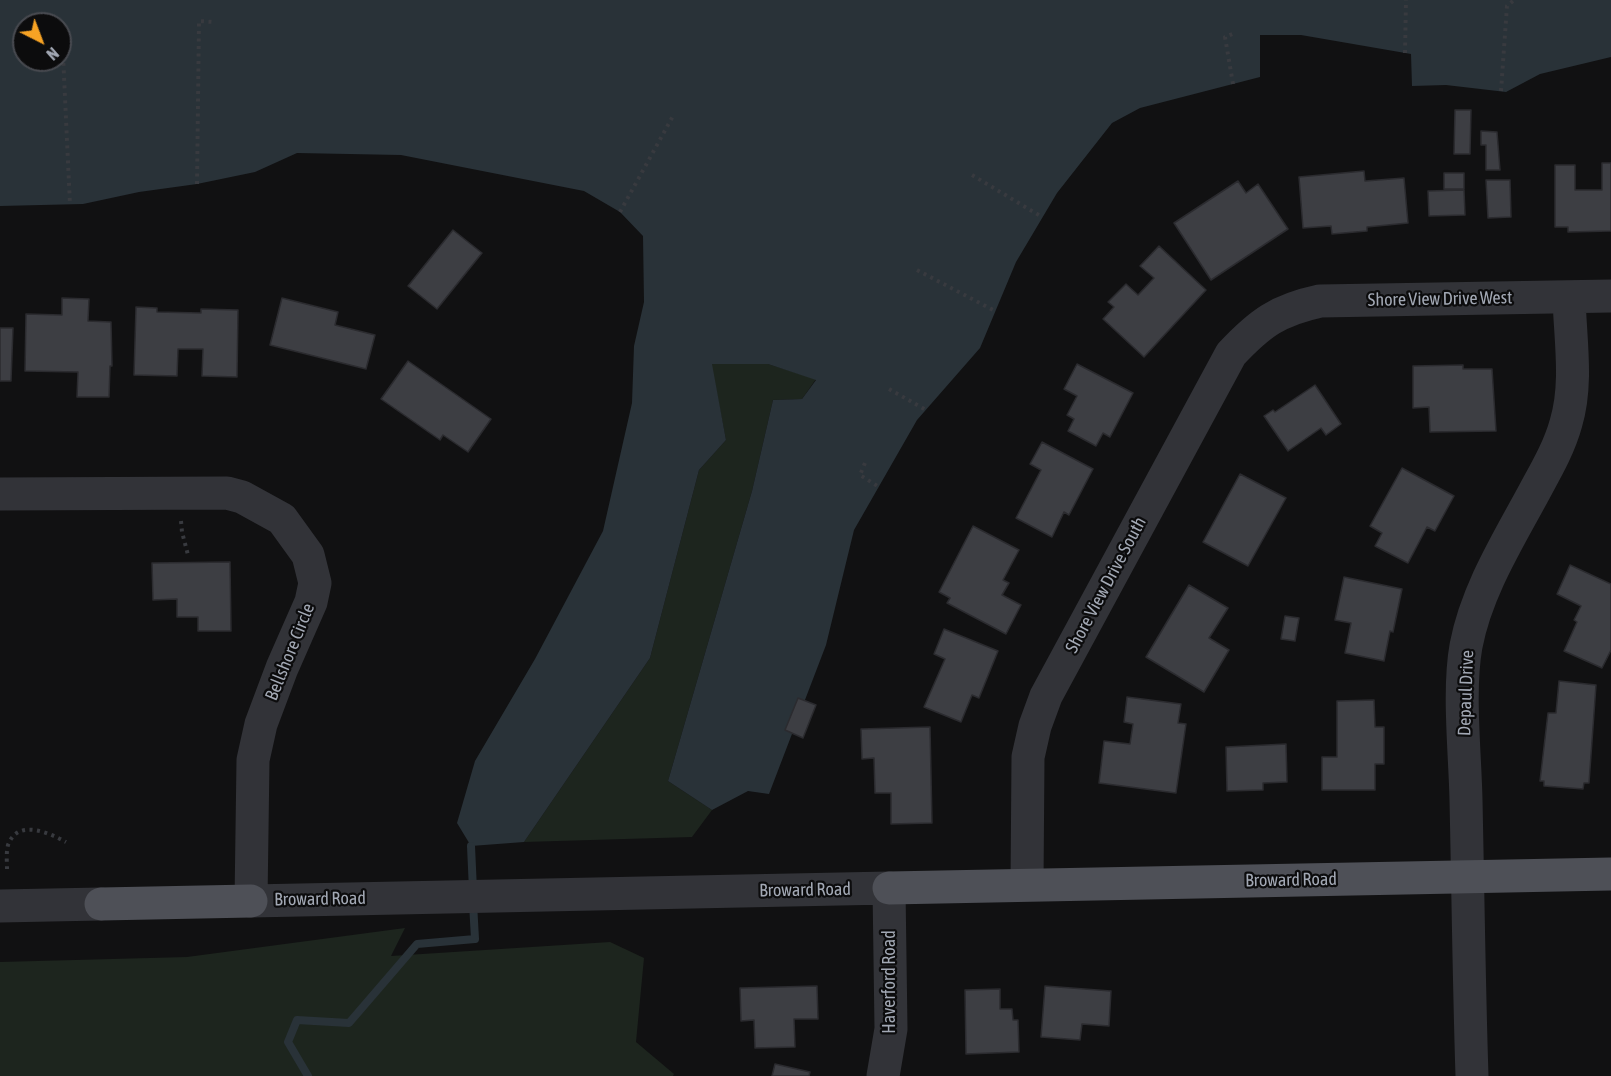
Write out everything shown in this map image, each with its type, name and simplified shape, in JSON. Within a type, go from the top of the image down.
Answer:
[{"type":"main road","name":"Broward Road","points":[[889,888],[1611,874]]},
{"type":"main road","name":"Broward Road","points":[[101,904],[251,901]]},
{"type":"street","name":"Shore View Drive West","points":[[1272,318],[1293,307],[1320,301],[1611,296]]},
{"type":"street","name":"Depaul Drive","points":[[1472,1076],[1463,689],[1466,647],[1476,609],[1491,575],[1558,448],[1567,421],[1572,387],[1569,297]]},
{"type":"street","name":"Shore View Drive South","points":[[1027,884],[1028,757],[1035,726],[1046,696],[1231,354],[1251,333],[1272,318]]},
{"type":"street","name":"Bellshore Circle","points":[[0,494],[227,493],[242,497],[282,519],[308,555],[315,583],[311,602],[282,668],[261,724],[253,760],[251,901]]},
{"type":"street","name":"Broward Road","points":[[251,901],[889,888]]},
{"type":"street","name":"Haverford Road","points":[[884,1076],[891,1029],[889,888]]},
{"type":"street","name":"Broward Road","points":[[0,906],[101,904]]},
{"type":"path","points":[[1406,0],[1406,52]]},
{"type":"path","points":[[1501,91],[1507,6],[1514,0]]},
{"type":"path","points":[[197,184],[199,21],[214,22]]},
{"type":"path","points":[[1233,84],[1225,37],[1234,33]]},
{"type":"path","points":[[64,72],[70,205]]},
{"type":"path","points":[[620,212],[673,116]]},
{"type":"path","points":[[972,175],[1042,217]]},
{"type":"path","points":[[917,270],[995,311]]},
{"type":"path","points":[[889,389],[926,410]]},
{"type":"path","points":[[865,463],[860,475],[879,488]]},
{"type":"path","points":[[7,869],[8,845],[21,832],[33,828],[48,832],[66,842]]},
{"type":"shaded area","points":[[0,0],[1611,0],[1611,57],[1540,74],[1506,92],[1446,85],[1412,86],[1411,54],[1301,35],[1260,35],[1260,77],[1140,108],[1112,123],[1057,193],[1016,262],[980,348],[917,420],[854,530],[826,645],[769,794],[748,791],[712,810],[668,781],[752,491],[773,400],[802,399],[816,380],[768,364],[712,364],[726,440],[699,470],[650,658],[524,842],[471,846],[457,823],[475,761],[535,659],[603,531],[632,403],[634,346],[644,302],[643,236],[620,212],[584,191],[401,155],[297,153],[255,172],[83,204],[0,206]]},
{"type":"shaded area","points":[[711,364],[768,364],[816,379],[802,399],[773,400],[752,491],[668,781],[712,810],[692,837],[524,842],[650,658],[699,470],[726,440]]},
{"type":"shaded area","points":[[405,928],[391,956],[610,942],[644,958],[636,1042],[674,1074],[673,1076],[0,1076],[0,962],[187,957]]},
{"type":"building","points":[[1455,110],[1471,110],[1470,154],[1454,154]]},
{"type":"building","points":[[1481,131],[1497,132],[1500,170],[1486,170],[1486,145],[1481,145]]},
{"type":"building","points":[[1602,163],[1611,163],[1611,231],[1568,232],[1568,227],[1555,227],[1555,165],[1575,165],[1575,190],[1602,190]]},
{"type":"building","points":[[1364,171],[1365,181],[1404,178],[1408,223],[1367,227],[1367,231],[1332,234],[1331,226],[1303,228],[1299,177]]},
{"type":"building","points":[[1444,173],[1464,173],[1464,189],[1444,189]]},
{"type":"building","points":[[1486,180],[1510,180],[1511,217],[1488,218]]},
{"type":"building","points":[[1238,181],[1246,193],[1258,184],[1288,229],[1211,280],[1174,223]]},
{"type":"building","points":[[1464,190],[1465,215],[1429,216],[1428,191]]},
{"type":"building","points":[[453,230],[482,253],[437,309],[408,286]]},
{"type":"building","points":[[1159,246],[1206,290],[1144,357],[1103,319],[1114,307],[1108,302],[1126,284],[1138,295],[1154,278],[1140,266]]},
{"type":"building","points":[[62,298],[89,299],[88,321],[111,322],[112,366],[110,366],[109,397],[77,397],[78,372],[25,371],[26,314],[62,315]]},
{"type":"building","points":[[282,298],[338,312],[335,325],[375,335],[366,369],[270,345]]},
{"type":"building","points":[[136,307],[157,308],[157,312],[201,313],[201,309],[238,310],[237,377],[202,376],[203,349],[178,349],[177,376],[134,375]]},
{"type":"building","points":[[0,328],[13,328],[11,381],[0,381]]},
{"type":"building","points":[[408,361],[491,419],[468,452],[443,435],[440,440],[381,399]]},
{"type":"building","points":[[1077,364],[1133,393],[1110,437],[1103,433],[1096,446],[1068,431],[1074,419],[1067,415],[1077,396],[1064,389]]},
{"type":"building","points":[[1463,365],[1463,369],[1492,369],[1496,431],[1430,432],[1429,407],[1413,408],[1413,366]]},
{"type":"building","points":[[1315,385],[1341,424],[1326,435],[1321,428],[1288,451],[1264,416],[1273,410],[1275,412]]},
{"type":"building","points":[[1042,442],[1093,469],[1069,515],[1064,512],[1052,537],[1016,518],[1041,470],[1030,464]]},
{"type":"building","points":[[1402,468],[1454,496],[1435,531],[1427,527],[1408,563],[1375,546],[1382,533],[1370,526]]},
{"type":"building","points":[[1240,474],[1286,498],[1248,566],[1203,542]]},
{"type":"building","points":[[973,526],[1019,550],[1003,580],[1009,583],[1002,595],[1021,605],[1006,634],[947,603],[950,598],[939,592]]},
{"type":"building","points":[[230,562],[231,631],[198,631],[198,617],[177,617],[177,599],[153,600],[152,563]]},
{"type":"building","points":[[1570,565],[1611,584],[1611,650],[1602,668],[1564,651],[1577,622],[1574,620],[1581,606],[1557,594]]},
{"type":"building","points":[[1344,577],[1402,589],[1384,661],[1345,653],[1351,623],[1335,620]]},
{"type":"building","points":[[1189,585],[1228,608],[1209,638],[1229,650],[1204,692],[1146,657]]},
{"type":"building","points":[[1285,616],[1299,618],[1295,641],[1281,639]]},
{"type":"building","points":[[944,629],[998,651],[979,698],[972,695],[961,722],[924,707],[945,659],[934,654]]},
{"type":"building","points":[[1559,681],[1596,685],[1589,783],[1584,783],[1583,789],[1544,786],[1544,781],[1540,781],[1548,713],[1556,713]]},
{"type":"building","points":[[1127,697],[1181,704],[1178,723],[1186,724],[1176,793],[1099,783],[1104,741],[1130,744],[1133,724],[1124,722]]},
{"type":"building","points":[[798,698],[816,705],[803,738],[785,730]]},
{"type":"building","points":[[1374,700],[1375,727],[1384,727],[1384,764],[1375,764],[1375,790],[1322,790],[1322,757],[1337,757],[1337,701]]},
{"type":"building","points":[[930,727],[932,823],[891,824],[891,793],[875,793],[874,758],[862,759],[861,729]]},
{"type":"building","points":[[1286,744],[1287,782],[1263,783],[1263,790],[1227,791],[1226,747]]},
{"type":"building","points":[[817,986],[818,1019],[794,1019],[795,1047],[755,1048],[754,1020],[741,1021],[740,988]]},
{"type":"building","points":[[1045,986],[1111,991],[1109,1026],[1082,1024],[1080,1040],[1041,1037]]},
{"type":"building","points":[[1000,989],[1000,1009],[1012,1009],[1013,1020],[1018,1020],[1019,1052],[966,1054],[965,990]]},
{"type":"building","points":[[775,1064],[810,1072],[809,1076],[772,1076]]},
{"type":"waterway","points":[[471,846],[473,890]]},
{"type":"waterway","points":[[308,1076],[288,1042],[297,1020],[349,1023],[417,944],[475,939],[473,903]]}]
